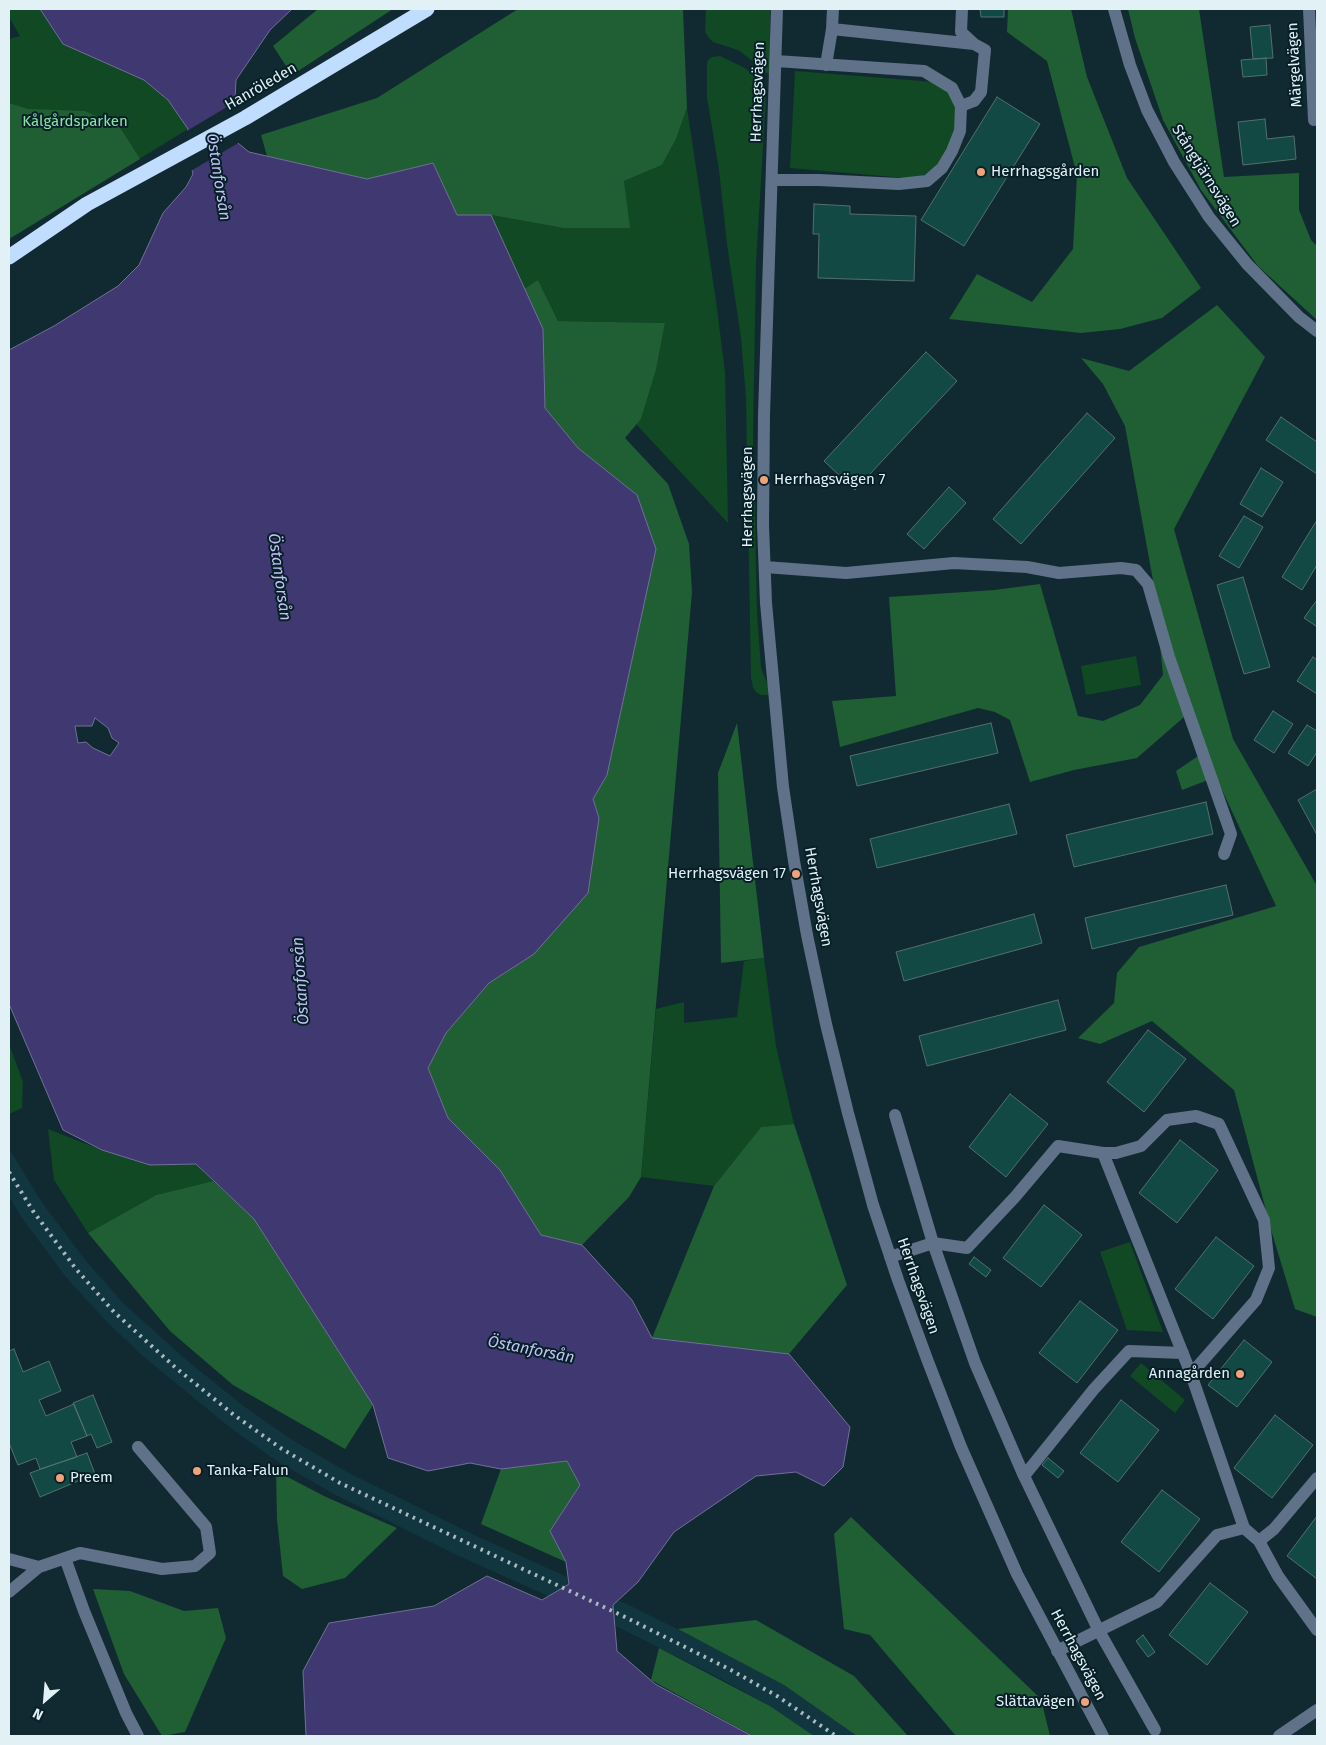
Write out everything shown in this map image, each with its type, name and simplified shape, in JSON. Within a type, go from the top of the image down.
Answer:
[{"type":"highway","name":"Hanröleden","points":[[9,257],[87,204],[244,118],[428,9]]},
{"type":"street","name":"Herrhagsvägen","points":[[777,9],[764,415],[763,525],[774,695],[783,786],[796,874],[822,1006],[848,1113],[873,1205],[890,1257],[961,1447],[1017,1574],[1103,1736]]},
{"type":"street","points":[[826,65],[833,9]]},
{"type":"street","points":[[962,9],[961,32],[974,44],[986,50],[981,92],[974,101],[962,106]]},
{"type":"street","name":"Stångtjärnsvägen","points":[[1114,9],[1130,65],[1147,110],[1174,162],[1209,218],[1247,264],[1299,316],[1317,331]]},
{"type":"street","name":"Märgelvägen","points":[[1309,9],[1314,120]]},
{"type":"street","points":[[832,29],[974,44]]},
{"type":"street","points":[[772,180],[899,184],[927,181],[942,168],[952,151],[960,131],[962,106],[952,88],[924,71],[776,61]]},
{"type":"street","points":[[765,567],[846,573],[954,563],[1027,567],[1059,573],[1121,568],[1136,570],[1148,584],[1169,657],[1231,834],[1224,854]]},
{"type":"street","points":[[895,1115],[933,1243],[975,1363],[1024,1476],[1099,1631],[1155,1730]]},
{"type":"street","points":[[890,1257],[933,1243],[967,1248],[1015,1197],[1058,1146],[1103,1153],[1116,1153],[1141,1146],[1166,1120],[1196,1116],[1219,1124],[1264,1220],[1269,1268],[1256,1300],[1191,1374]]},
{"type":"street","points":[[1103,1153],[1191,1374],[1244,1528],[1258,1541],[1278,1576],[1317,1630]]},
{"type":"street","points":[[1024,1476],[1094,1389],[1130,1351],[1183,1353]]},
{"type":"street","points":[[9,1592],[39,1568],[80,1553],[162,1568],[195,1566],[210,1553],[206,1527],[138,1447]]},
{"type":"street","points":[[1258,1541],[1274,1530],[1317,1478]]},
{"type":"street","points":[[1058,1651],[1157,1602],[1217,1535],[1244,1528]]},
{"type":"street","points":[[65,1558],[84,1611],[126,1713],[138,1736]]},
{"type":"street","points":[[9,1559],[39,1568]]},
{"type":"street","points":[[1278,1736],[1317,1710]]},
{"type":"shaded area","points":[[9,1149],[43,1204],[86,1261],[123,1303],[184,1358],[242,1405],[289,1438],[347,1472],[472,1534],[631,1606],[737,1659],[784,1685],[857,1736],[814,1736],[770,1706],[725,1681],[620,1628],[461,1557],[334,1494],[275,1460],[227,1425],[143,1356],[105,1320],[66,1277],[22,1218],[9,1196]]},
{"type":"green space","name":"Kålgårdsparken","points":[[9,9],[40,9],[63,44],[144,80],[168,100],[188,129],[9,239],[9,39],[20,36],[9,17]]},
{"type":"green space","points":[[318,9],[393,9],[292,75],[273,46]]},
{"type":"green space","points":[[518,9],[683,9],[687,108],[676,139],[662,165],[624,181],[630,228],[563,228],[491,215],[457,215],[433,163],[367,179],[267,156],[261,135],[377,98]]},
{"type":"green space","points":[[706,9],[770,9],[770,74],[764,72],[738,50],[713,42],[709,38],[705,32]]},
{"type":"green space","points":[[1008,9],[1071,9],[1087,77],[1127,178],[1201,288],[1162,318],[1120,329],[1081,333],[949,319],[977,274],[1032,302],[1073,249],[1077,175],[1047,61],[1007,32]]},
{"type":"green space","points":[[1128,9],[1199,9],[1224,177],[1299,173],[1299,210],[1311,240],[1317,246],[1317,320],[1258,266],[1201,190],[1163,120],[1135,38]]},
{"type":"green space","points":[[720,56],[743,67],[757,77],[766,96],[756,263],[753,435],[757,613],[761,668],[770,695],[761,695],[756,692],[751,678],[746,398],[741,338],[727,244],[719,170],[707,97],[708,60],[712,57]]},
{"type":"green space","points":[[795,71],[934,82],[945,87],[956,107],[954,135],[936,167],[922,176],[906,178],[790,168]]},
{"type":"green space","points":[[9,103],[28,109],[85,111],[119,126],[140,159],[9,239]]},
{"type":"green space","points":[[687,108],[725,372],[728,523],[636,424],[641,419],[656,370],[665,323],[558,321],[538,280],[524,289],[491,215],[563,228],[624,181],[662,165],[676,139]]},
{"type":"green space","points":[[538,280],[558,321],[665,323],[656,370],[641,419],[625,438],[668,484],[689,544],[692,592],[641,1177],[629,1197],[582,1245],[541,1235],[500,1170],[448,1118],[428,1068],[446,1033],[489,983],[534,954],[599,818],[593,799],[607,775],[637,495],[578,448],[545,408],[543,330],[524,289]]},
{"type":"green space","points":[[1217,305],[1265,357],[1174,529],[1233,739],[1317,886],[1317,1317],[1295,1309],[1272,1233],[1234,1090],[1152,1021],[1100,1044],[1078,1038],[1114,1003],[1117,973],[1139,947],[1276,906],[1216,777],[1182,790],[1176,771],[1207,750],[1191,711],[1137,758],[1074,770],[1030,782],[1010,720],[995,712],[978,708],[840,747],[832,701],[896,696],[889,597],[995,590],[1040,584],[1078,716],[1103,721],[1140,705],[1163,675],[1154,586],[1125,426],[1103,384],[1081,358],[1129,371]]},
{"type":"green space","points":[[1136,656],[1141,685],[1086,695],[1081,666]]},
{"type":"green space","points":[[737,723],[764,958],[721,963],[718,773]]},
{"type":"green space","points":[[764,958],[776,1046],[794,1124],[761,1127],[714,1186],[641,1177],[656,1009],[684,1002],[684,1023],[737,1017],[744,961]]},
{"type":"green space","points":[[9,1044],[23,1082],[22,1108],[9,1114]]},
{"type":"green space","points":[[794,1124],[847,1285],[789,1354],[652,1338],[714,1186],[761,1127]]},
{"type":"green space","points":[[48,1129],[102,1150],[150,1165],[196,1164],[213,1181],[156,1195],[88,1233],[54,1180]]},
{"type":"green space","points":[[213,1181],[254,1219],[373,1405],[345,1449],[233,1385],[170,1331],[88,1233],[156,1195]]},
{"type":"green space","points":[[1130,1242],[1163,1332],[1127,1330],[1100,1252]]},
{"type":"green space","points":[[1141,1363],[1185,1400],[1175,1413],[1130,1376]]},
{"type":"green space","points":[[567,1461],[580,1485],[550,1531],[566,1562],[481,1524],[501,1469]]},
{"type":"green space","points":[[276,1471],[326,1497],[397,1528],[345,1578],[302,1589],[283,1576],[277,1519]]},
{"type":"green space","points":[[851,1517],[1041,1699],[1050,1736],[956,1736],[870,1635],[844,1629],[834,1534]]},
{"type":"green space","points":[[93,1589],[130,1591],[184,1611],[218,1608],[226,1638],[185,1732],[162,1736],[124,1674]]},
{"type":"green space","points":[[756,1620],[854,1676],[908,1736],[857,1736],[784,1685],[678,1629]]},
{"type":"green space","points":[[659,1648],[770,1706],[814,1736],[753,1736],[651,1680]]},
{"type":"water","name":"Östanforsån","points":[[40,9],[292,9],[270,30],[236,80],[233,139],[249,152],[367,179],[433,163],[457,215],[491,215],[543,329],[545,408],[578,448],[637,495],[656,549],[607,775],[593,799],[599,818],[588,893],[534,954],[489,983],[446,1033],[428,1068],[448,1118],[500,1170],[541,1235],[582,1245],[632,1300],[652,1338],[789,1354],[850,1427],[843,1467],[824,1486],[796,1472],[756,1476],[674,1532],[638,1582],[613,1605],[617,1651],[655,1684],[752,1736],[306,1736],[303,1671],[329,1623],[434,1606],[487,1576],[542,1600],[569,1584],[566,1562],[550,1531],[580,1485],[567,1461],[501,1469],[470,1463],[428,1471],[388,1458],[373,1405],[254,1219],[196,1164],[150,1165],[102,1150],[63,1130],[9,1004],[9,350],[54,326],[118,286],[139,265],[163,213],[186,187],[193,174],[188,155],[188,129],[168,100],[144,80],[63,44]],"holes":[[[95,718],[108,728],[112,738],[119,743],[110,756],[93,748],[86,742],[78,743],[75,726],[92,726]]]},
{"type":"pier","points":[[237,101],[235,138],[240,142],[189,172],[185,132]]},
{"type":"building","points":[[980,9],[1004,9],[1004,17],[981,17]]},
{"type":"building","points":[[1270,25],[1273,58],[1253,59],[1250,27]]},
{"type":"building","points":[[1266,58],[1267,75],[1243,77],[1241,60]]},
{"type":"building","name":"Herrhagsgården","points":[[997,97],[1040,124],[964,246],[921,220]]},
{"type":"building","points":[[1265,119],[1267,139],[1294,136],[1296,159],[1243,165],[1238,122]]},
{"type":"building","points":[[814,204],[850,206],[850,214],[916,216],[914,281],[818,278],[819,234],[813,234]]},
{"type":"building","points":[[926,352],[957,381],[855,490],[824,461]]},
{"type":"building","points":[[1087,413],[1115,438],[1021,544],[993,519]]},
{"type":"building","points":[[1281,417],[1317,442],[1317,474],[1266,440]]},
{"type":"building","points":[[1261,468],[1283,482],[1262,517],[1240,504]]},
{"type":"building","points":[[949,487],[966,503],[924,549],[907,534]]},
{"type":"building","points":[[1244,516],[1263,527],[1239,568],[1219,556]]},
{"type":"building","points":[[1317,520],[1317,565],[1302,590],[1282,577]]},
{"type":"building","points":[[1243,577],[1270,667],[1244,674],[1217,585]]},
{"type":"building","points":[[1317,600],[1317,624],[1316,626],[1304,618]]},
{"type":"building","points":[[1313,657],[1317,660],[1317,694],[1297,681]]},
{"type":"building","points":[[1273,711],[1293,724],[1274,753],[1254,740]]},
{"type":"building","points":[[991,723],[998,753],[857,786],[850,756]]},
{"type":"building","points":[[1307,725],[1317,731],[1317,752],[1308,766],[1288,753]]},
{"type":"building","points":[[1317,789],[1317,835],[1298,800]]},
{"type":"building","points":[[1206,802],[1213,834],[1074,867],[1066,835]]},
{"type":"building","points":[[1009,804],[1017,834],[877,868],[870,839]]},
{"type":"building","points":[[1226,885],[1233,915],[1092,949],[1085,918]]},
{"type":"building","points":[[1034,914],[1042,943],[904,981],[896,952]]},
{"type":"building","points":[[1058,1000],[1066,1030],[927,1066],[919,1036]]},
{"type":"building","points":[[1148,1030],[1186,1059],[1144,1112],[1107,1082]]},
{"type":"building","points":[[1010,1094],[1048,1124],[1006,1177],[969,1147]]},
{"type":"building","points":[[1180,1140],[1218,1170],[1177,1223],[1139,1193]]},
{"type":"building","points":[[1044,1205],[1082,1235],[1041,1287],[1003,1258]]},
{"type":"building","points":[[1216,1237],[1254,1266],[1213,1319],[1175,1289]]},
{"type":"building","points":[[974,1257],[991,1270],[986,1277],[969,1264]]},
{"type":"building","points":[[1080,1301],[1118,1330],[1077,1383],[1039,1353]]},
{"type":"building","name":"Annagården","points":[[1244,1340],[1272,1362],[1237,1407],[1208,1385]]},
{"type":"building","points":[[14,1349],[23,1372],[49,1361],[61,1391],[39,1400],[46,1416],[74,1404],[87,1436],[71,1442],[77,1457],[40,1469],[36,1458],[18,1465],[9,1443],[9,1351]]},
{"type":"building","points":[[93,1395],[112,1442],[97,1448],[91,1434],[87,1436],[73,1403]]},
{"type":"building","points":[[1121,1400],[1159,1430],[1118,1482],[1080,1453]]},
{"type":"building","points":[[1275,1415],[1313,1445],[1272,1498],[1234,1468]]},
{"type":"building","points":[[87,1453],[95,1474],[40,1497],[30,1473]]},
{"type":"building","points":[[1048,1458],[1064,1471],[1058,1478],[1042,1465]]},
{"type":"building","points":[[1162,1490],[1200,1519],[1159,1572],[1121,1542]]},
{"type":"building","points":[[1317,1516],[1317,1579],[1287,1556]]},
{"type":"building","points":[[1210,1583],[1248,1612],[1207,1665],[1169,1635]]},
{"type":"building","points":[[1143,1635],[1155,1652],[1148,1657],[1136,1641]]},
{"type":"railway","points":[[9,1172],[33,1211],[76,1269],[114,1312],[176,1368],[234,1415],[282,1449],[340,1483],[625,1617],[731,1670],[777,1696],[836,1736]]},
{"type":"place","name":"Herrhagsgården","points":[[981,172]]},
{"type":"place","name":"Herrhagsvägen 7","points":[[764,480]]},
{"type":"place","name":"Herrhagsvägen 17","points":[[796,874]]},
{"type":"place","name":"Annagården","points":[[1240,1374]]},
{"type":"place","name":"Tanka-Falun","points":[[197,1471]]},
{"type":"place","name":"Preem","points":[[60,1478]]},
{"type":"place","name":"Slättavägen","points":[[1085,1702]]}]
